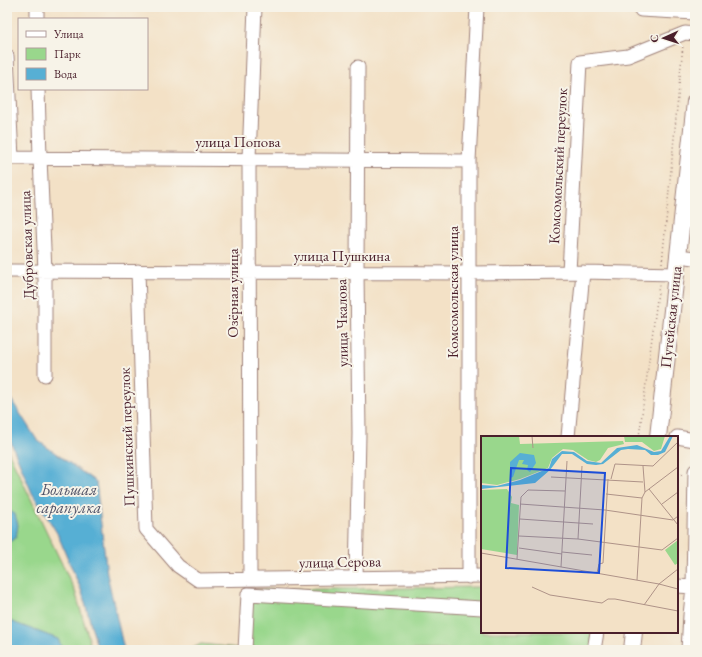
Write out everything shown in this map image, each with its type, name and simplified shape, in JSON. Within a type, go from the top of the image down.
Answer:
[{"type":"main road","name":"Путейская улица","points":[[659,436],[668,273],[678,256],[695,102]]},
{"type":"main road","points":[[632,650],[634,633]]},
{"type":"street","points":[[37,7],[37,18]]},
{"type":"street","name":"Озёрная улица","points":[[250,580],[249,158],[255,7]]},
{"type":"street","name":"Комсомольская улица","points":[[476,576],[469,273],[469,160],[478,7]]},
{"type":"street","points":[[640,7],[641,10],[695,13]]},
{"type":"street","name":"Комсомольский переулок","points":[[568,272],[580,62],[628,56],[690,33]]},
{"type":"street","points":[[7,56],[9,158]]},
{"type":"street","name":"улица Чкалова","points":[[356,578],[359,434],[357,272],[358,67]]},
{"type":"street","name":"Дубровская улица","points":[[38,90],[45,270],[45,375]]},
{"type":"street","name":"улица Попова","points":[[9,158],[469,160]]},
{"type":"street","points":[[678,256],[695,258]]},
{"type":"street","name":"улица Пушкина","points":[[7,270],[668,273]]},
{"type":"street","name":"Пушкинский переулок","points":[[138,271],[146,529],[178,566],[198,580]]},
{"type":"street","points":[[568,436],[584,272]]},
{"type":"street","points":[[678,437],[695,440]]},
{"type":"street","points":[[688,650],[692,615],[695,470]]},
{"type":"street","name":"улица Серова","points":[[198,580],[476,576]]},
{"type":"street","points":[[678,586],[693,587]]},
{"type":"street","points":[[245,650],[248,594],[481,608]]},
{"type":"street","points":[[594,650],[596,633]]},
{"type":"path","points":[[639,436],[642,403],[668,273],[690,33]]},
{"type":"green space","points":[[7,449],[75,591],[92,650],[7,650]]},
{"type":"green space","points":[[481,587],[481,633],[601,633],[599,650],[189,650],[201,644],[248,649],[252,590]]},
{"type":"water","name":"Большая сарапулка","points":[[7,393],[37,440],[96,482],[107,574],[124,650],[98,650],[82,592],[57,533],[32,493],[7,433]]},
{"type":"water","points":[[7,510],[15,514],[18,525],[16,538],[7,543]]},
{"type":"water","points":[[10,621],[58,639],[63,650],[7,650],[7,622]]}]
